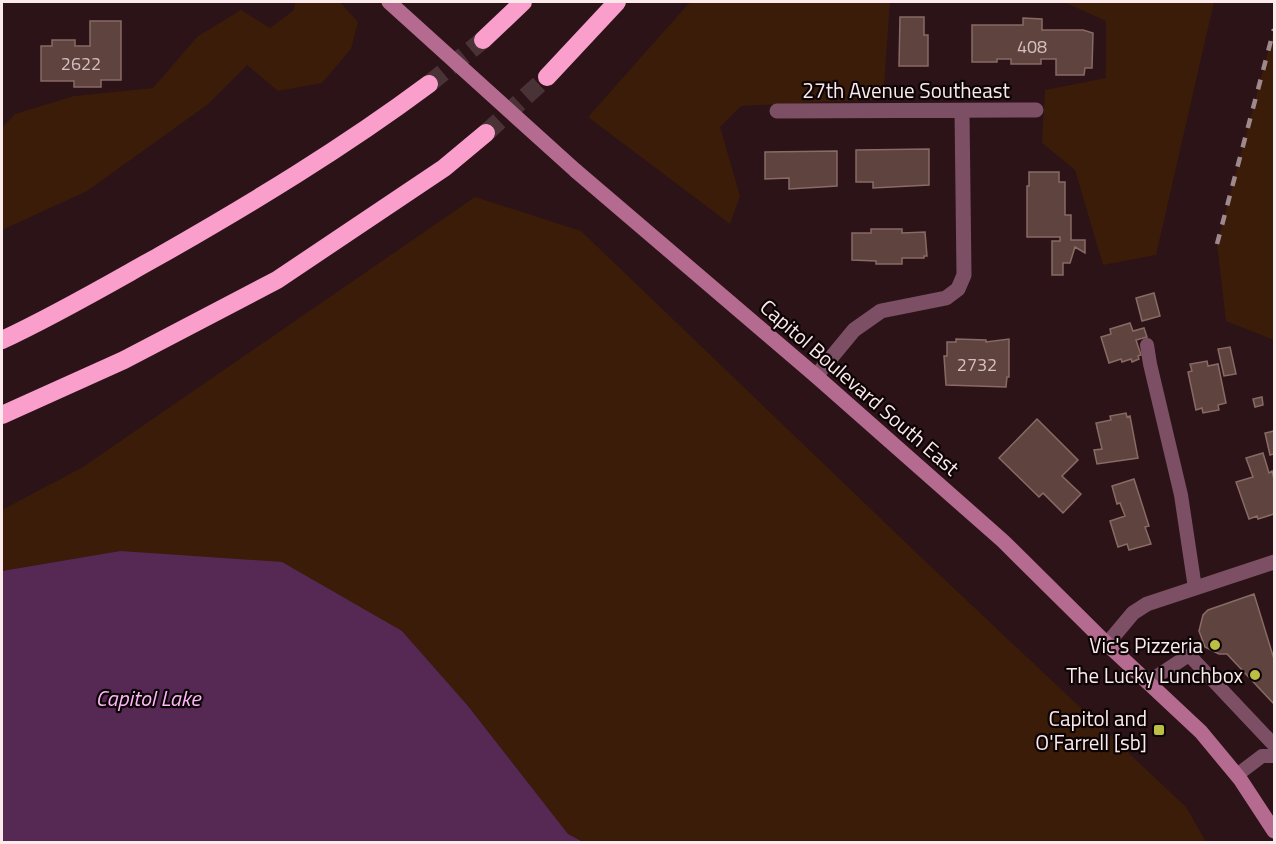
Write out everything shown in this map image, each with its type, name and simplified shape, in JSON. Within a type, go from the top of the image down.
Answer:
[{"type":"highway","points":[[483,40],[523,2]]},
{"type":"highway","points":[[547,77],[617,2]]},
{"type":"highway","points":[[2,340],[69,308],[248,206],[380,121],[429,84]]},
{"type":"highway","points":[[2,415],[124,360],[277,280],[444,168],[486,134]]},
{"type":"main road","name":"Capitol Boulevard South East","points":[[389,2],[576,171],[816,375],[1003,541],[1107,644],[1201,732],[1237,774],[1275,831]]},
{"type":"street","name":"27th Avenue Southeast","points":[[777,111],[1036,110]]},
{"type":"street","points":[[816,375],[854,330],[881,311],[946,298],[958,289],[964,275],[962,111]]},
{"type":"street","points":[[1107,644],[1133,613],[1147,604],[1275,562]]},
{"type":"lane","points":[[1147,345],[1181,495],[1195,588]]},
{"type":"lane","points":[[1148,682],[1189,655],[1275,745]]},
{"type":"lane","points":[[1237,774],[1262,756],[1275,756]]},
{"type":"shaded area","points":[[295,2],[340,2],[358,22],[351,49],[322,83],[278,91],[247,65],[207,105],[87,191],[2,230],[2,128],[15,114],[74,96],[153,88],[198,36],[241,10],[270,28],[294,10]]},
{"type":"shaded area","points":[[690,2],[890,2],[883,99],[741,106],[720,127],[740,196],[730,224],[588,117]]},
{"type":"shaded area","points":[[1064,2],[1214,2],[1156,255],[1103,265],[1075,170],[1042,143],[1045,90],[1106,78],[1106,21]]},
{"type":"shaded area","points":[[1274,29],[1274,340],[1226,321],[1217,244]]},
{"type":"shaded area","points":[[475,197],[581,231],[926,562],[1186,807],[1206,842],[583,842],[568,834],[468,706],[402,631],[120,551],[2,571],[2,510],[83,467]]},
{"type":"water","name":"Capitol Lake","points":[[120,551],[282,562],[402,631],[468,706],[568,834],[583,842],[2,842],[2,571]]},
{"type":"building","points":[[900,17],[924,17],[924,35],[928,35],[928,66],[899,66]]},
{"type":"building","points":[[1023,18],[1042,19],[1042,30],[1083,30],[1093,33],[1092,68],[1085,68],[1084,75],[1056,75],[1056,59],[1041,59],[1041,64],[1011,64],[1011,59],[997,59],[997,62],[972,62],[972,25],[1023,25]]},
{"type":"building","points":[[90,21],[121,21],[121,80],[101,80],[101,87],[74,87],[74,81],[41,81],[41,46],[52,46],[52,40],[75,40],[75,46],[90,46]]},
{"type":"building","points":[[929,149],[929,185],[873,188],[873,182],[856,182],[856,150]]},
{"type":"building","points":[[837,151],[837,186],[789,189],[789,178],[765,179],[765,152]]},
{"type":"building","points":[[1029,172],[1059,172],[1059,182],[1065,182],[1065,215],[1071,215],[1071,240],[1085,240],[1085,253],[1075,247],[1070,263],[1063,263],[1063,275],[1052,275],[1052,241],[1060,241],[1060,237],[1027,237]]},
{"type":"building","points":[[871,229],[902,229],[902,233],[925,232],[927,256],[902,258],[902,264],[876,264],[876,261],[852,260],[852,233],[871,233]]},
{"type":"building","points":[[1154,293],[1160,316],[1142,321],[1136,298]]},
{"type":"building","points":[[1130,323],[1133,331],[1144,328],[1147,337],[1136,340],[1141,355],[1138,356],[1139,359],[1122,362],[1121,359],[1109,363],[1101,337],[1111,334],[1110,329]]},
{"type":"building","points":[[956,339],[986,340],[986,342],[1009,339],[1009,377],[1007,377],[1006,387],[946,385],[944,356],[947,356],[947,342],[956,342]]},
{"type":"building","points":[[1230,347],[1236,374],[1224,376],[1218,349]]},
{"type":"building","points":[[1207,361],[1208,366],[1218,364],[1226,403],[1218,405],[1219,410],[1203,413],[1202,408],[1196,410],[1188,372],[1192,371],[1190,364]]},
{"type":"building","points":[[1262,397],[1263,405],[1255,407],[1253,399]]},
{"type":"building","points":[[1126,413],[1127,417],[1130,416],[1138,458],[1097,464],[1094,450],[1102,449],[1096,423],[1111,420],[1110,416]]},
{"type":"building","points":[[1037,419],[1078,460],[1062,476],[1081,494],[1063,513],[1043,493],[1039,497],[999,458]]},
{"type":"building","points":[[1274,431],[1274,454],[1270,455],[1265,433]]},
{"type":"building","points":[[1263,453],[1269,473],[1272,471],[1274,479],[1274,514],[1249,519],[1236,482],[1253,477],[1246,458]]},
{"type":"building","points":[[1134,479],[1149,526],[1145,527],[1151,544],[1129,550],[1127,544],[1118,547],[1110,521],[1125,516],[1120,503],[1117,504],[1112,486]]},
{"type":"building","points":[[1254,594],[1274,659],[1274,704],[1227,654],[1219,654],[1205,647],[1199,631],[1203,615],[1208,610]]},
{"type":"tunnel","points":[[429,84],[483,40]]},
{"type":"tunnel","points":[[486,133],[547,77]]},
{"type":"railway","points":[[1217,244],[1274,29]]},
{"type":"place","name":"Vic's Pizzeria","points":[[1215,645]]},
{"type":"place","name":"The Lucky Lunchbox","points":[[1255,675]]},
{"type":"place","name":"Capitol and O'Farrell [sb]","points":[[1159,730]]}]
